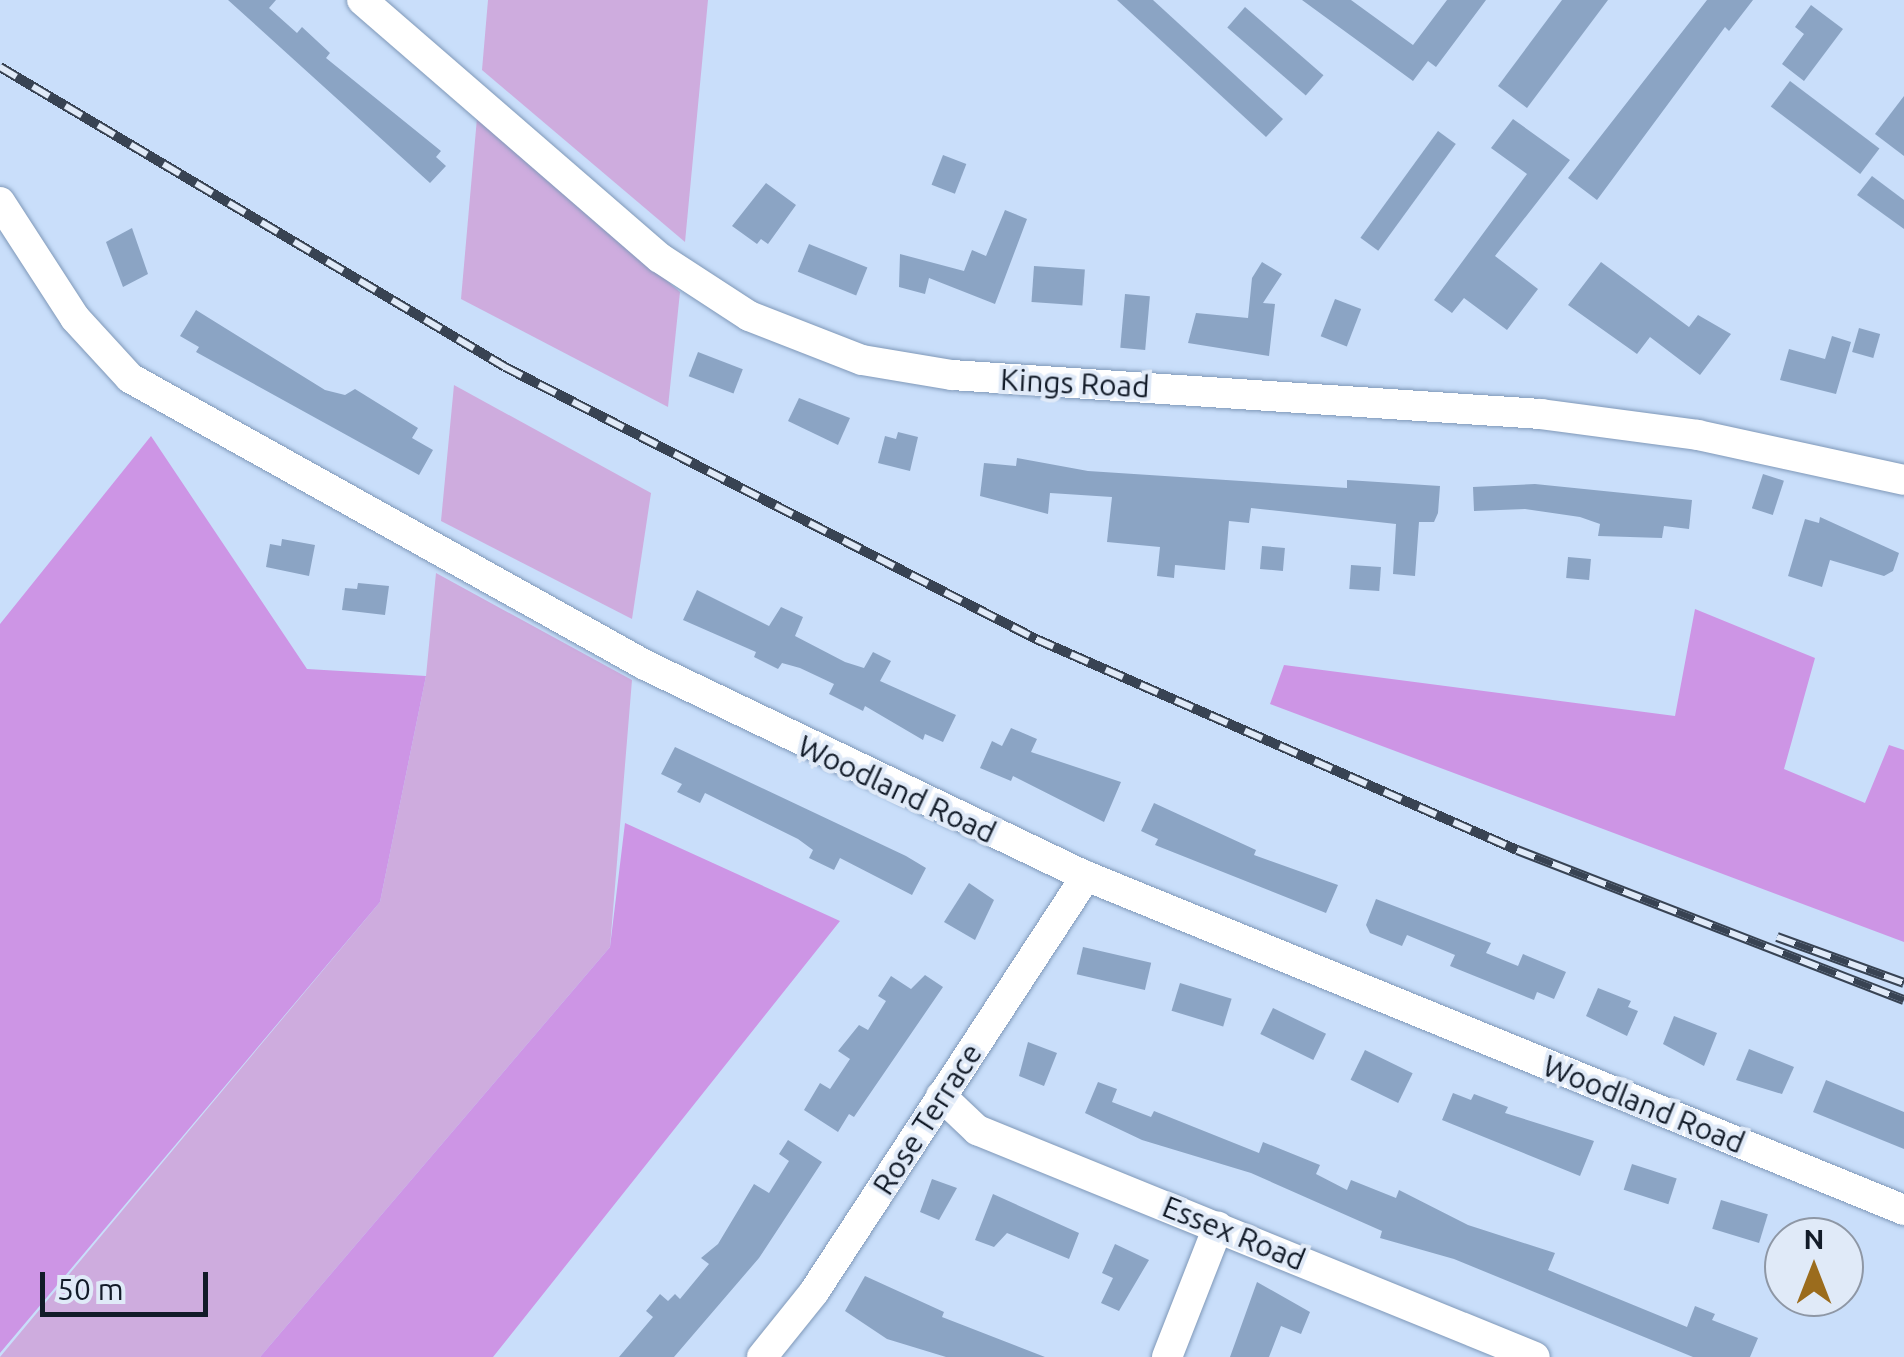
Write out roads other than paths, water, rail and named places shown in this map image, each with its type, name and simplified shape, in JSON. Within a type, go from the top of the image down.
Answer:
[{"type":"street","name":"Kings Road","points":[[362,0],[660,258],[749,316],[862,360],[952,376],[1541,414],[1698,435],[1904,480]]},
{"type":"street","name":"Woodland Road","points":[[0,202],[110,359],[205,425],[644,665],[1086,876],[1904,1210]]},
{"type":"street","name":"Rose Terrace","points":[[780,1350],[1086,876]]},
{"type":"street","name":"Essex Road","points":[[942,1096],[977,1130],[1520,1354]]},
{"type":"street","points":[[1167,1357],[1218,1227]]},
{"type":"railway","points":[[0,67],[505,367],[1036,639],[1517,850],[1904,1000]]},
{"type":"railway","points":[[1777,937],[1904,983]]}]
